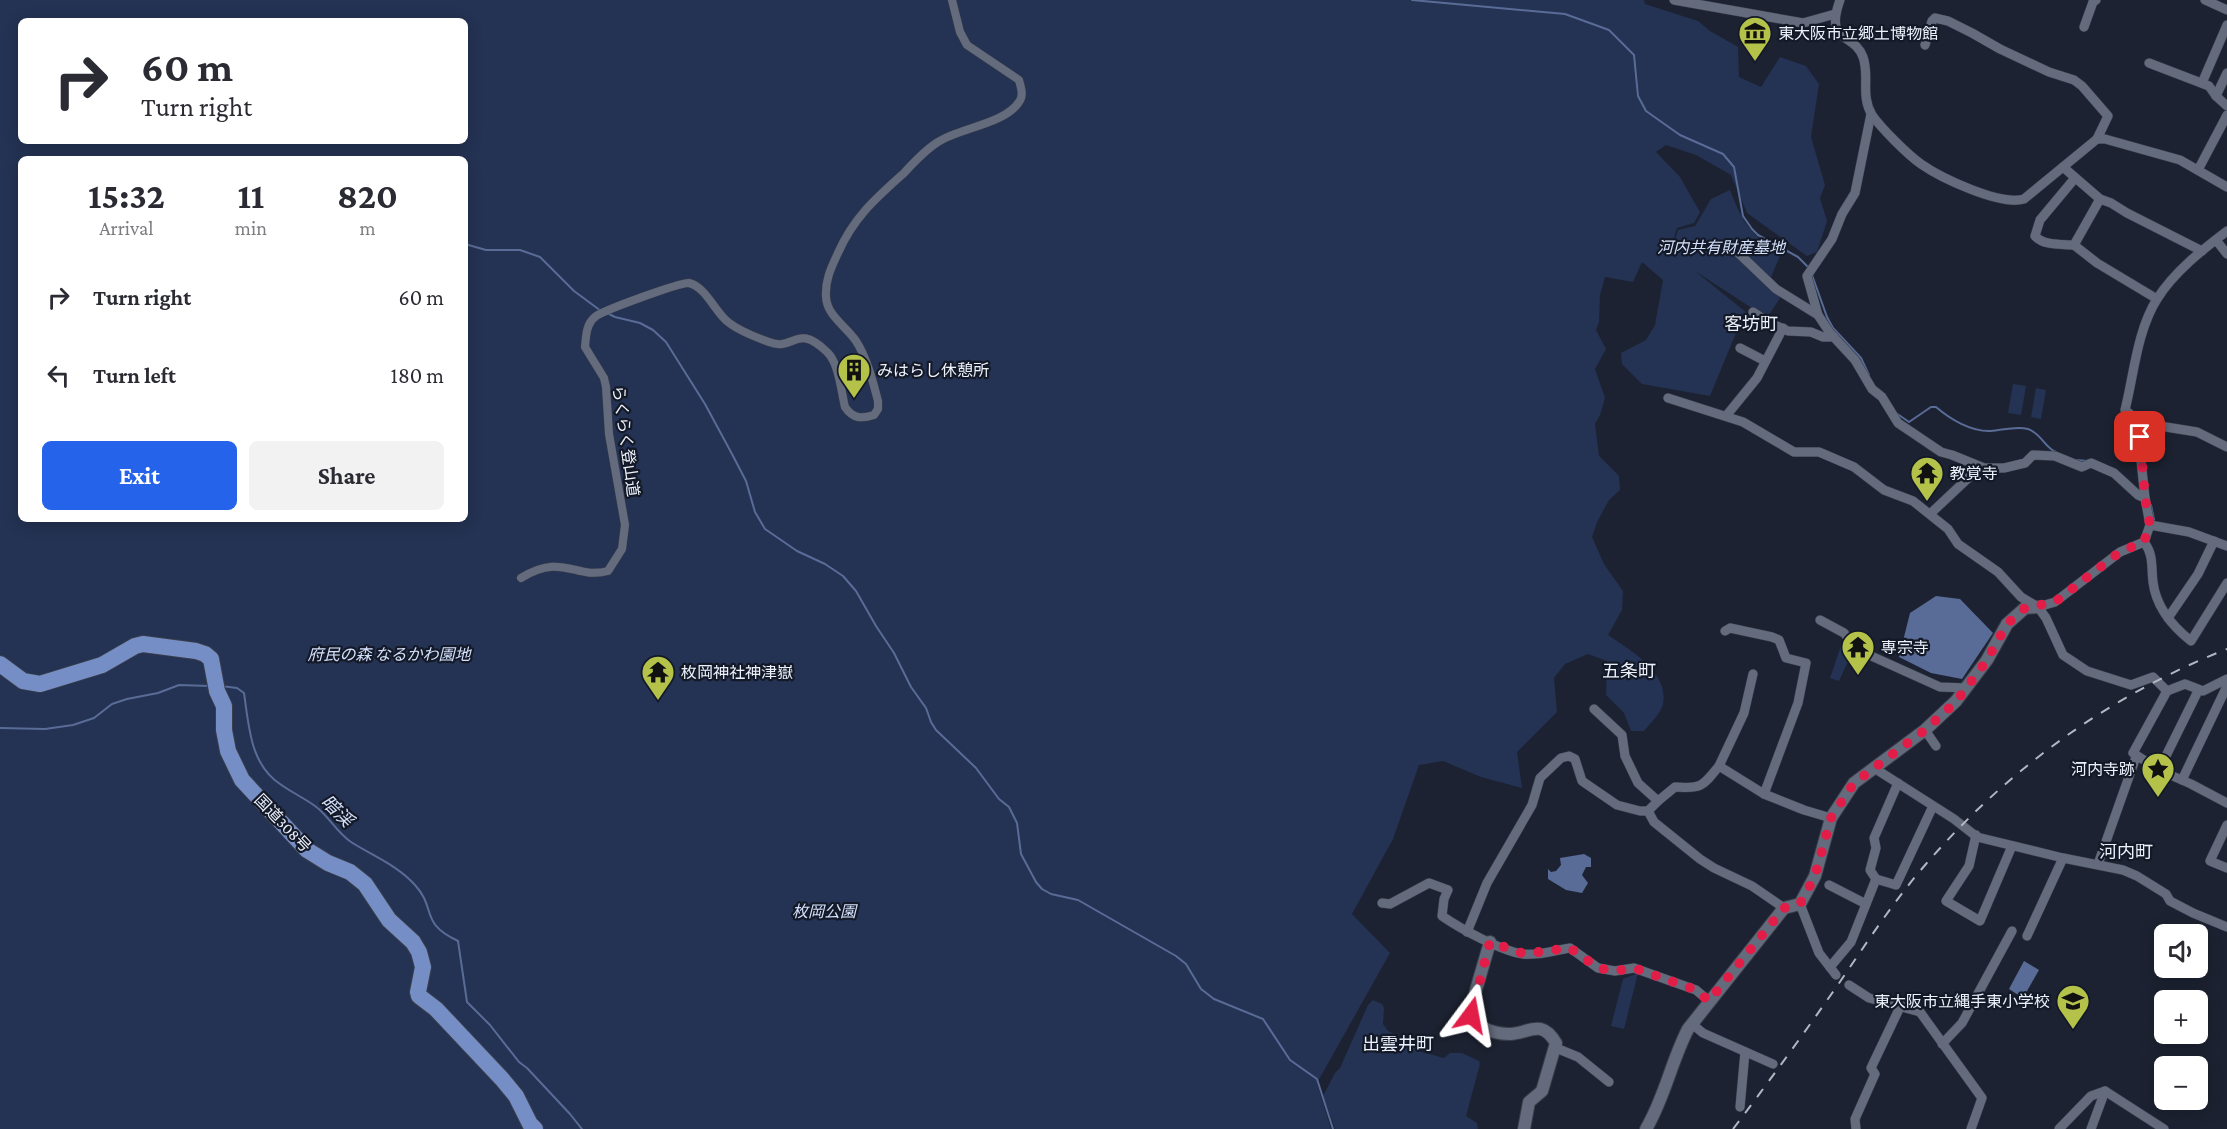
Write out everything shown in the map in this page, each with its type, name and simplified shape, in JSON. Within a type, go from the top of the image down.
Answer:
[{"type":"highway","name":"国道308号","points":[[0,664],[23,681],[40,684],[102,665],[135,646],[143,644],[196,651],[211,659],[217,688],[224,706],[224,730],[228,751],[242,780],[307,850],[328,863],[350,872],[365,884],[388,920],[413,942],[419,952],[423,967],[419,996],[436,1010],[502,1079],[516,1096],[530,1124],[535,1129]]},
{"type":"street","name":"らくらく登山道","points":[[521,578],[534,570],[547,566],[601,573],[608,571],[622,549],[625,525],[609,434],[606,387],[604,378],[585,347],[588,326],[595,316],[605,311],[646,298],[672,286],[691,284],[701,289],[718,313],[737,328],[776,344],[784,345],[805,337],[823,348],[834,360],[845,407],[849,413],[856,418],[864,419],[874,416],[878,409],[878,401],[860,349],[827,304],[828,274],[853,223],[929,149],[945,138],[1002,115],[1019,103],[1022,96],[1019,80],[967,45],[960,32],[952,0]]},
{"type":"street","points":[[1674,0],[1803,23],[1835,14]]},
{"type":"street","points":[[1840,0],[1835,14],[1837,30],[1842,38],[1862,53],[1866,65],[1864,93],[1871,114],[1922,165],[1952,180],[2000,199],[2016,202],[2024,199],[2097,139],[2105,139],[2180,160],[2227,187]]},
{"type":"street","points":[[2084,27],[2096,0]]},
{"type":"street","points":[[2205,0],[2227,10]]},
{"type":"street","points":[[1925,45],[1935,18],[1956,25],[2049,72],[2074,80],[2108,116],[2097,139]]},
{"type":"street","points":[[2202,83],[2227,25]]},
{"type":"street","points":[[2148,63],[2210,86],[2216,96],[2227,106]]},
{"type":"street","points":[[2216,96],[2227,74]]},
{"type":"street","points":[[1871,114],[1855,193],[1842,214],[1832,239],[1808,276],[1818,315],[1855,360],[1865,379],[1882,397],[1898,423],[1941,452],[1952,454],[1984,468],[2004,468],[2025,463],[2033,454],[2055,456],[2082,467],[2091,463],[2114,473],[2138,495],[2145,498]]},
{"type":"street","points":[[2198,170],[2227,115]]},
{"type":"street","points":[[2063,167],[2100,199],[2202,251]]},
{"type":"street","points":[[2075,178],[2040,219],[2035,236],[2045,243],[2074,245],[2097,263],[2157,299]]},
{"type":"street","points":[[2074,245],[2100,199]]},
{"type":"street","points":[[2227,231],[2202,251],[2157,299],[2141,337],[2125,410],[2141,423],[2197,432],[2227,447]]},
{"type":"street","points":[[2216,240],[2227,254]]},
{"type":"street","points":[[1730,245],[1776,289],[1818,315]]},
{"type":"street","points":[[1753,312],[1783,328],[1811,332],[1822,337],[1834,337]]},
{"type":"street","points":[[1726,416],[1757,378],[1783,328]]},
{"type":"street","points":[[1740,348],[1765,361]]},
{"type":"street","points":[[1668,398],[1743,422],[1794,452],[1820,452],[1854,467],[1884,490],[1913,501],[1948,529],[1958,544],[1998,572],[2021,597],[2038,607],[2046,618],[2063,654],[2087,671],[2131,685],[2152,677],[2167,691]]},
{"type":"street","points":[[1646,1129],[1664,1096],[1679,1047],[1692,1024],[1784,908],[1800,904],[1815,876],[1831,818],[1854,783],[1925,730],[1956,702],[1987,660],[2007,624],[2025,608],[2055,602],[2120,552],[2144,542],[2150,525],[2140,451],[2141,423]]},
{"type":"street","points":[[1930,514],[1980,466]]},
{"type":"street","points":[[2150,525],[2189,532],[2227,546]]},
{"type":"street","points":[[2144,542],[2150,551],[2156,595],[2174,627],[2191,641],[2227,583]]},
{"type":"street","points":[[2168,618],[2198,574],[2214,542]]},
{"type":"street","points":[[1820,620],[1844,633],[1858,650],[1940,687],[1966,688]]},
{"type":"street","points":[[1725,631],[1730,628],[1773,637],[1779,640],[1786,658],[1806,663],[1798,704],[1764,794]]},
{"type":"street","points":[[1467,932],[1486,883],[1532,805],[1540,778],[1562,758],[1569,756],[1575,759],[1582,781],[1617,805],[1648,811],[1675,787],[1693,789],[1703,786],[1719,766],[1743,712],[1753,674]]},
{"type":"street","points":[[2227,679],[2203,692],[2185,684],[2167,691],[2133,753],[2159,770],[2227,803]]},
{"type":"street","points":[[2182,780],[2227,686]]},
{"type":"street","points":[[2159,770],[2198,691]]},
{"type":"street","points":[[1594,709],[1622,735],[1625,756],[1638,783],[1658,801]]},
{"type":"street","points":[[1925,730],[1936,746]]},
{"type":"street","points":[[2098,864],[2136,757]]},
{"type":"street","points":[[1719,766],[1764,794],[1831,818]]},
{"type":"street","points":[[1874,768],[1976,836],[2063,858],[2123,870],[2166,894],[2170,901],[2193,913],[2226,925]]},
{"type":"street","points":[[1899,783],[1874,838],[1876,848],[1870,870],[1876,879],[1896,885],[1933,806]]},
{"type":"street","points":[[1648,811],[1654,822],[1700,859],[1752,885],[1784,908]]},
{"type":"street","points":[[2227,825],[2210,861],[2227,868]]},
{"type":"street","points":[[1976,836],[1969,866],[1946,902],[1980,921],[2012,846]]},
{"type":"street","points":[[2027,936],[2063,858]]},
{"type":"street","points":[[1800,904],[1819,953],[1833,971],[1851,942],[1876,879]]},
{"type":"street","points":[[1382,903],[1390,904],[1429,883],[1448,890],[1442,916],[1467,932],[1490,942],[1524,954],[1570,948],[1598,968],[1615,971],[1634,968],[1696,990],[1709,1001]]},
{"type":"street","points":[[1829,885],[1866,904]]},
{"type":"street","points":[[1942,1044],[1962,1023],[2012,931]]},
{"type":"street","points":[[1490,942],[1472,1007],[1471,1015],[1475,1022],[1481,1027],[1499,1033],[1517,1033],[1525,1029],[1543,1030],[1551,1034],[1556,1043],[1542,1091],[1529,1102],[1524,1129]]},
{"type":"street","points":[[1849,985],[1869,998],[1920,1012],[1982,1098],[1971,1129]]},
{"type":"street","points":[[1856,1129],[1855,1119],[1875,1074],[1871,1068],[1900,1005]]},
{"type":"street","points":[[1692,1024],[1703,1033],[1773,1064]]},
{"type":"street","points":[[1556,1048],[1578,1058],[1609,1082]]},
{"type":"street","points":[[1740,1107],[1746,1052]]},
{"type":"street","points":[[2059,1129],[2091,1096],[2105,1092],[2164,1129]]},
{"type":"street","points":[[2091,1129],[2105,1092]]},
{"type":"green space","points":[[0,0],[1644,0],[1645,4],[1698,21],[1710,31],[1738,47],[1739,77],[1761,87],[1780,57],[1806,66],[1819,84],[1811,137],[1825,185],[1820,198],[1827,221],[1817,252],[1807,256],[1747,213],[1731,175],[1696,155],[1666,145],[1656,152],[1680,177],[1700,212],[1694,223],[1677,228],[1669,254],[1677,258],[1671,253],[1678,230],[1695,226],[1711,199],[1730,190],[1749,228],[1781,254],[1768,284],[1780,298],[1767,318],[1695,271],[1747,313],[1738,328],[1710,396],[1642,384],[1622,364],[1621,353],[1646,340],[1655,325],[1663,280],[1642,262],[1633,282],[1605,277],[1600,295],[1599,322],[1596,330],[1606,349],[1595,369],[1605,398],[1595,424],[1599,456],[1619,476],[1620,490],[1609,500],[1592,537],[1604,564],[1623,591],[1622,610],[1608,635],[1637,655],[1654,672],[1663,693],[1662,707],[1644,731],[1631,731],[1624,713],[1606,695],[1607,661],[1588,654],[1565,664],[1554,678],[1557,712],[1517,752],[1522,788],[1481,777],[1443,761],[1419,765],[1393,839],[1352,914],[1390,953],[1317,1083],[1331,1129],[0,1129]]},
{"type":"green space","points":[[2013,384],[2026,386],[2021,415],[2008,413]]},
{"type":"green space","points":[[2036,388],[2046,390],[2041,419],[2031,417]]},
{"type":"green space","points":[[1843,640],[1853,650],[1867,656],[1864,663],[1850,657],[1839,681],[1830,678]]},
{"type":"green space","points":[[1638,973],[1624,1029],[1611,1026],[1623,979]]},
{"type":"green space","points":[[1373,1000],[1382,1004],[1384,1008],[1383,1024],[1388,1031],[1412,1042],[1418,1051],[1444,1058],[1450,1053],[1462,1053],[1479,1061],[1466,1116],[1477,1123],[1478,1129],[1335,1129],[1323,1096],[1340,1068],[1368,1005]]},
{"type":"shaded area","points":[[1936,596],[1960,599],[1993,633],[1962,679],[1931,673],[1899,657],[1910,613]]},
{"type":"shaded area","points":[[1584,854],[1591,858],[1591,867],[1586,867],[1582,875],[1588,883],[1582,893],[1566,890],[1548,879],[1548,869],[1551,872],[1556,871],[1561,865],[1560,858]]},
{"type":"shaded area","points":[[2024,961],[2039,970],[2023,998],[2009,989]]},
{"type":"waterway","points":[[1412,0],[1565,14],[1609,30],[1634,55],[1638,96],[1646,111],[1680,135],[1723,154],[1734,167],[1743,216],[1752,229],[1758,235],[1798,257],[1808,267]]},
{"type":"waterway","points":[[468,245],[486,250],[520,250],[540,257],[574,291],[601,311]]},
{"type":"waterway","points":[[1812,275],[1833,328],[1861,358],[1869,375]]},
{"type":"waterway","points":[[607,313],[640,323],[653,330],[666,342],[705,404],[732,454],[746,481],[755,512],[765,529],[797,551],[825,564],[843,576],[856,591],[894,653],[911,687],[926,708],[936,730],[976,768],[999,799],[1009,807],[1017,823],[1021,854],[1042,889],[1051,894],[1078,900],[1176,956],[1186,964],[1201,989],[1214,999],[1263,1019],[1290,1060],[1317,1079],[1333,1129]]},
{"type":"waterway","points":[[1896,413],[1909,422],[1931,407],[1936,407],[1954,420],[1983,431],[2028,429],[2056,452]]},
{"type":"waterway","points":[[2075,460],[2088,461]]},
{"type":"waterway","points":[[2151,505],[2154,520]]},
{"type":"waterway","name":"暗渓","points":[[0,728],[45,729],[73,725],[94,718],[112,704],[127,699],[158,693],[179,685],[210,686]]},
{"type":"waterway","name":"暗渓","points":[[221,686],[237,688],[244,693],[253,743],[262,766],[270,776],[320,810],[351,842],[393,866],[415,885],[426,901],[433,922],[458,941],[467,1002],[582,1129]]},
{"type":"railway","points":[[1733,1129],[1902,894],[1958,829],[2026,766],[2063,738],[2142,689],[2227,649]]},
{"type":"place","name":"東大阪市立郷土博物館","points":[[1755,62]]},
{"type":"place","name":"みはらし休憩所","points":[[854,399]]},
{"type":"place","name":"教覚寺","points":[[1927,502]]},
{"type":"place","name":"専宗寺","points":[[1858,676]]},
{"type":"place","name":"枚岡神社神津嶽","points":[[658,701]]},
{"type":"place","name":"河内寺跡","points":[[2158,798]]},
{"type":"place","name":"東大阪市立縄手東小学校","points":[[2073,1030]]},
{"type":"district","name":"客坊町","points":[[1751,324]]},
{"type":"district","name":"五条町","points":[[1629,671]]},
{"type":"district","name":"河内町","points":[[2126,852]]},
{"type":"district","name":"出雲井町","points":[[1398,1044]]},
{"type":"route","points":[[1471,1015],[1490,942],[1524,954],[1570,948],[1598,968],[1615,971],[1634,968],[1696,990],[1709,1001],[1784,908],[1800,904],[1815,876],[1831,818],[1854,783],[1925,730],[1956,702],[1987,660],[2007,624],[2025,608],[2055,602],[2120,552],[2144,542],[2150,525],[2145,498],[2140,437]]},
{"type":"park label","name":"河内共有財産墓地","points":[[1721,247]]},
{"type":"park label","name":"府民の森 なるかわ園地","points":[[389,654]]},
{"type":"park label","name":"枚岡公園","points":[[824,911]]}]
